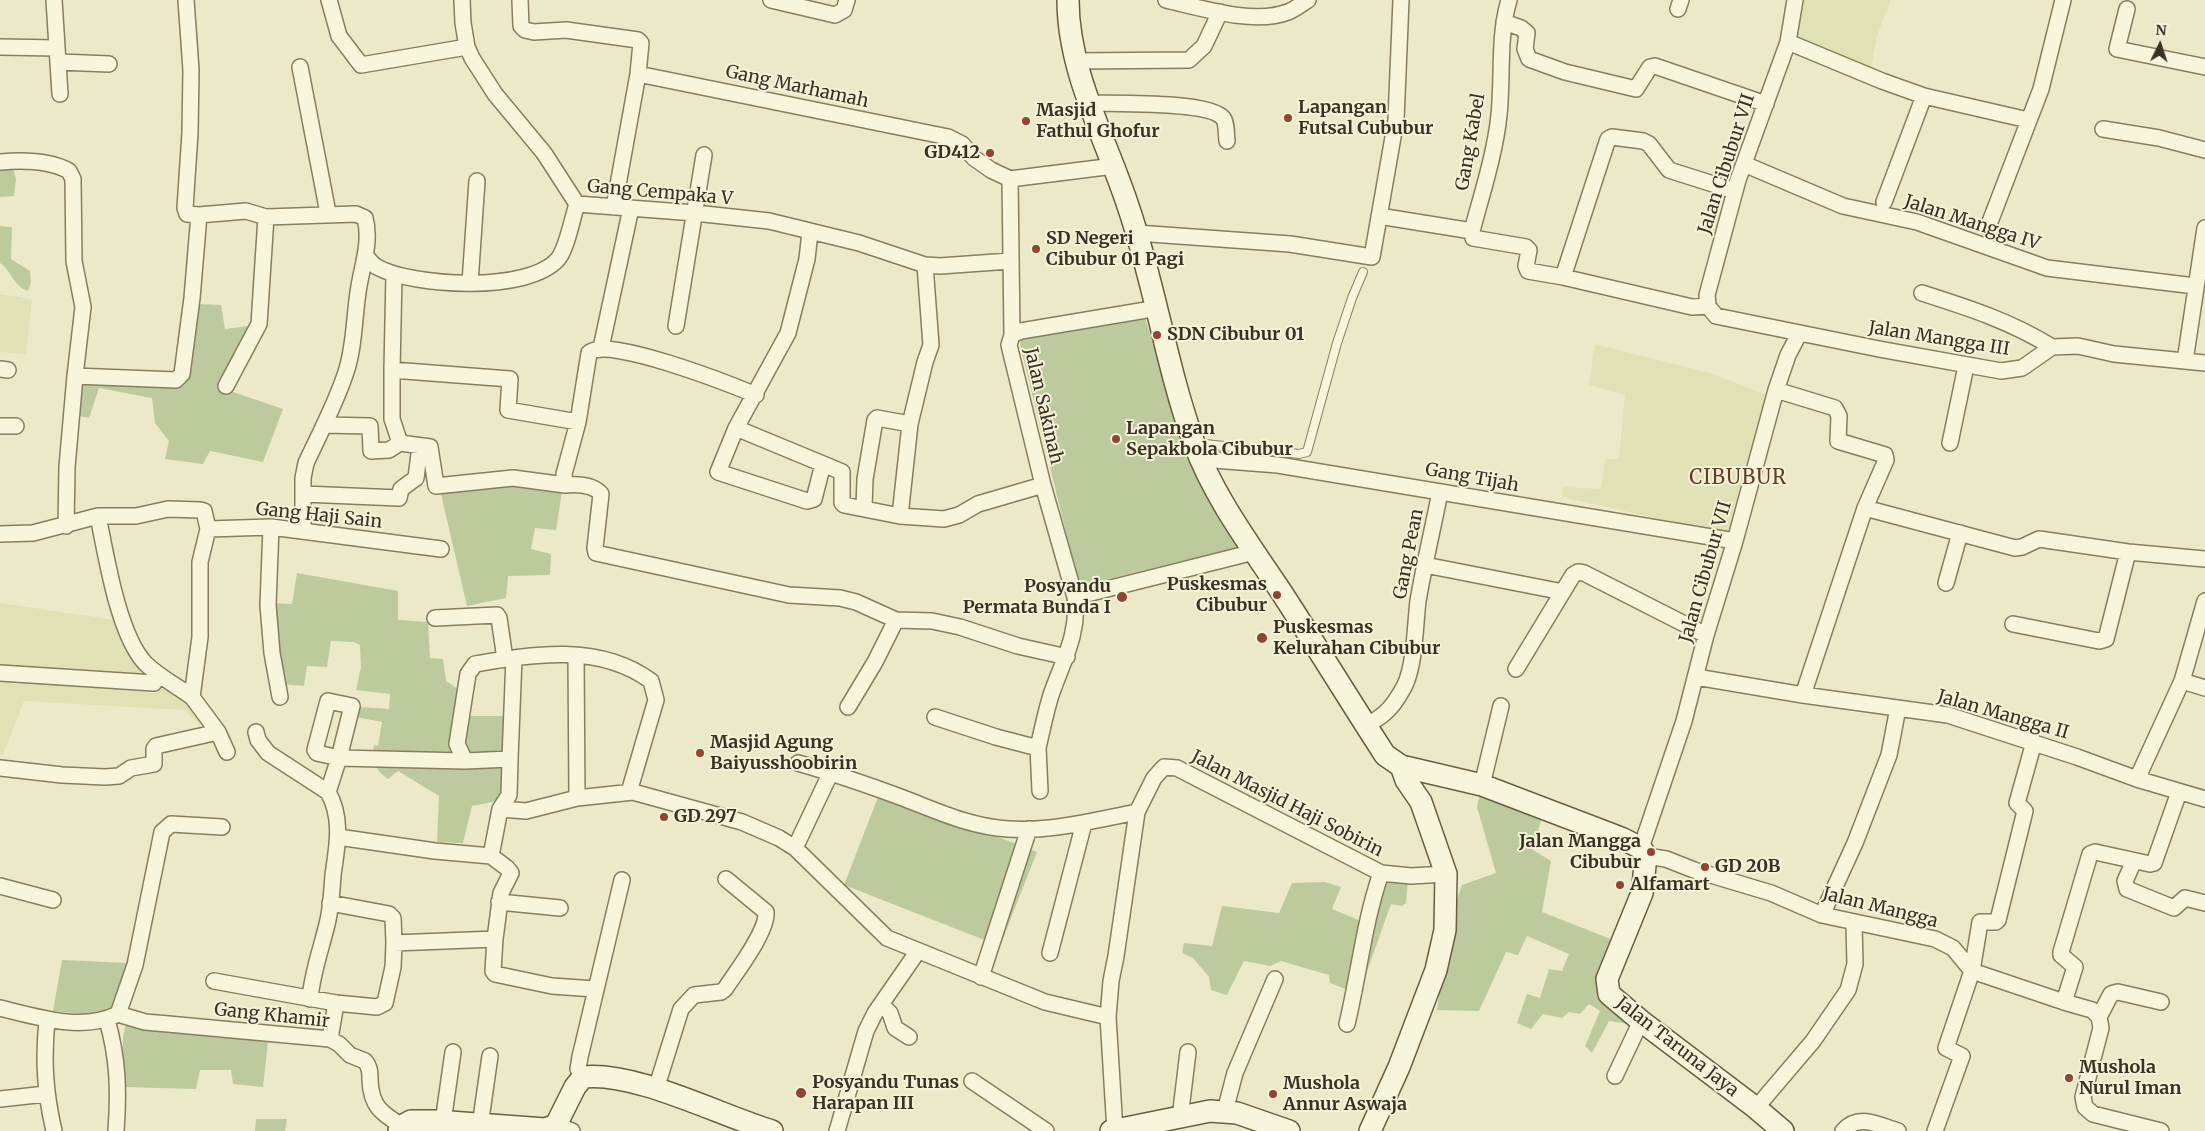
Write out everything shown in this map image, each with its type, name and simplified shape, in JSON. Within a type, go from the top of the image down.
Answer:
[{"type":"street","points":[[54,0],[60,94]]},
{"type":"street","points":[[186,0],[191,88],[185,208],[187,214],[199,215],[246,211],[266,217],[356,214],[365,218],[367,233],[366,256],[355,309],[352,347],[346,372],[306,463],[303,478],[302,530]]},
{"type":"street","points":[[329,0],[339,36],[358,63],[363,65],[467,47]]},
{"type":"street","points":[[462,0],[462,23],[467,47],[495,94],[544,152],[577,204]]},
{"type":"street","points":[[520,0],[522,26],[525,30],[534,32],[566,30],[638,40],[641,44],[638,74],[614,207]]},
{"type":"street","points":[[771,0],[835,15],[844,10],[847,0]]},
{"type":"street","points":[[1068,0],[1069,33],[1076,61],[1138,233],[1179,394],[1198,451],[1211,481],[1254,552],[1385,755],[1401,766],[1482,785],[1621,838],[1643,852]]},
{"type":"street","points":[[1166,0],[1220,12],[1268,17],[1286,13],[1308,0]]},
{"type":"street","points":[[1138,233],[1290,244],[1372,257],[1396,120],[1401,0]]},
{"type":"street","name":"Gang Kabel","points":[[1472,231],[1489,168],[1499,116],[1504,22],[1509,0]]},
{"type":"street","name":"Jalan Cibubur VII","points":[[1708,306],[1707,295],[1735,191],[1788,42],[1796,0]]},
{"type":"street","points":[[1988,227],[2041,89],[2063,0]]},
{"type":"street","points":[[2126,8],[2116,48],[2205,67]]},
{"type":"street","points":[[1076,61],[1190,60],[1204,46],[1220,12]]},
{"type":"street","points":[[1504,22],[1521,28],[1527,33],[1525,49],[1529,58],[1565,72],[1636,89],[1650,67],[1655,66],[1766,104]]},
{"type":"street","points":[[1788,42],[1924,96],[2028,120]]},
{"type":"street","points":[[0,47],[109,64]]},
{"type":"street","points":[[300,67],[328,214]]},
{"type":"street","name":"Gang Marhamah","points":[[638,74],[948,138],[962,144],[974,158],[992,170],[1010,178]]},
{"type":"street","points":[[1884,202],[1924,96]]},
{"type":"street","points":[[1090,103],[1174,105],[1199,109],[1221,116],[1224,120],[1227,141]]},
{"type":"street","points":[[2104,129],[2159,138],[2205,150]]},
{"type":"street","points":[[1563,277],[1608,140],[1612,138],[1643,141],[1649,144],[1669,170],[1735,191]]},
{"type":"street","points":[[676,326],[704,156]]},
{"type":"street","points":[[0,162],[20,160],[61,167],[69,171],[73,179],[74,261],[83,307],[67,467],[66,526]]},
{"type":"street","name":"Jalan Mangga IV","points":[[1744,164],[1843,206],[1917,222],[2047,268],[2195,286]]},
{"type":"street","points":[[1012,335],[1010,178],[1114,166]]},
{"type":"street","points":[[470,283],[477,181]]},
{"type":"street","name":"Gang Cempaka V","points":[[366,256],[375,266],[394,274],[424,281],[493,284],[547,269],[559,258],[577,204],[769,221],[859,243],[925,265],[940,266],[1010,260]]},
{"type":"street","points":[[601,348],[631,208]]},
{"type":"street","points":[[75,376],[176,380],[180,378],[192,298],[199,215]]},
{"type":"street","points":[[1379,216],[1472,231],[1472,238],[1476,240],[1526,247],[1528,250],[1526,266],[1528,271],[1692,306],[1708,306],[1716,316],[1799,334]]},
{"type":"street","points":[[226,386],[259,324],[266,217]]},
{"type":"street","points":[[2185,361],[2205,228]]},
{"type":"street","points":[[810,232],[807,259],[788,333],[756,395],[736,428],[717,469],[721,474],[811,500],[814,499],[824,464]]},
{"type":"street","points":[[900,516],[910,424],[931,345],[925,265]]},
{"type":"street","points":[[394,274],[392,419],[400,443]]},
{"type":"street","points":[[1922,293],[1999,319],[2023,329],[2052,347],[2078,346],[2114,354],[2205,364]]},
{"type":"street","name":"Jalan Sakinah","points":[[1040,791],[1038,748],[1051,695],[1067,657],[1074,629],[1076,609],[1075,597],[1043,485],[1009,345],[1012,335],[1021,331],[1158,308]]},
{"type":"street","name":"Jalan Cibubur VII","points":[[1643,852],[1672,761],[1776,390],[1788,354],[1799,334]]},
{"type":"street","name":"Jalan Mangga III","points":[[1799,334],[2001,371],[2013,371],[2022,368],[2052,347]]},
{"type":"street","points":[[565,485],[564,474],[578,422],[591,350],[601,348],[632,353],[692,370],[756,395]]},
{"type":"street","points":[[1950,443],[1966,366]]},
{"type":"street","points":[[392,370],[510,379],[508,410],[578,422]]},
{"type":"street","points":[[1776,390],[1835,408],[1839,416],[1838,441],[1885,454],[1886,460],[1865,508],[1803,695]]},
{"type":"street","points":[[864,507],[864,479],[876,418],[910,424]]},
{"type":"street","points":[[324,424],[370,426],[371,450],[389,450],[400,443],[430,448],[436,486],[513,478],[565,485],[576,484],[598,490],[601,494],[595,548],[596,554],[601,556],[789,595],[840,598],[856,602],[896,620],[932,620],[960,626],[1018,646],[1067,657]]},
{"type":"street","points":[[0,426],[16,426]]},
{"type":"street","points":[[736,428],[842,472],[842,503],[844,505],[864,507],[900,516],[944,519],[959,515],[978,504],[1043,485]]},
{"type":"street","points":[[304,494],[399,498],[401,489],[416,478],[420,446]]},
{"type":"street","name":"Gang Tijah","points":[[1198,451],[1735,541]]},
{"type":"street","name":"Gang Pean","points":[[1366,726],[1380,719],[1392,706],[1405,684],[1409,671],[1425,565],[1440,492]]},
{"type":"street","points":[[1865,508],[2015,548],[2022,547],[2039,539],[2128,552],[2205,559]]},
{"type":"street","points":[[0,534],[33,533],[66,526],[98,516],[136,516],[168,509],[204,511],[208,529],[200,562],[200,637],[192,697]]},
{"type":"street","points":[[98,516],[114,593],[132,644],[145,662],[192,697],[218,732],[227,752]]},
{"type":"street","points":[[271,527],[268,604],[272,653],[280,697]]},
{"type":"street","name":"Gang Haji Sain","points":[[208,529],[271,527],[441,549]]},
{"type":"street","points":[[1946,583],[1960,533]]},
{"type":"street","points":[[1075,597],[1254,552]]},
{"type":"street","points":[[2013,624],[2099,641],[2106,639],[2128,552]]},
{"type":"street","points":[[1425,565],[1563,592]]},
{"type":"street","points":[[1516,669],[1573,575],[1578,572],[1584,573],[1706,635]]},
{"type":"street","points":[[2137,779],[2182,681],[2205,601]]},
{"type":"street","points":[[435,618],[497,615],[509,658],[509,795],[500,810],[491,856]]},
{"type":"street","points":[[848,707],[875,662],[896,620]]},
{"type":"street","points":[[466,761],[458,744],[468,674],[475,664],[540,654],[594,657],[635,669],[651,681],[656,700],[630,792]]},
{"type":"street","points":[[576,656],[576,798]]},
{"type":"street","points":[[0,673],[154,683]]},
{"type":"street","name":"Jalan Mangga II","points":[[1696,676],[1803,695],[1948,715],[2034,742],[2137,779],[2205,799]]},
{"type":"street","points":[[2182,681],[2205,688]]},
{"type":"street","points":[[1482,785],[1501,706]]},
{"type":"street","points":[[1822,915],[1864,820],[1889,755],[1898,708]]},
{"type":"street","points":[[935,717],[996,737],[1038,748]]},
{"type":"street","points":[[0,768],[62,775],[119,776],[131,768],[154,764],[154,749],[156,746],[218,732]]},
{"type":"street","points":[[256,732],[258,740],[268,752],[328,792],[333,801],[337,819],[338,837],[328,921],[313,970],[310,999]]},
{"type":"street","points":[[1934,1131],[1962,1056],[1946,1048],[1972,971],[1980,922],[1996,922],[1998,920],[2025,811],[2017,806],[2017,803],[2034,742]]},
{"type":"street","points":[[328,792],[339,758],[466,761],[510,759]]},
{"type":"street","points":[[798,763],[831,772],[964,821],[1006,829],[1029,829],[1084,822],[1136,812],[1111,981],[1108,1018],[1113,1131],[1210,1111],[1225,1111],[1288,1131]]},
{"type":"street","points":[[1370,1131],[1398,1067],[1441,953],[1445,930],[1446,874],[1420,802],[1406,780],[1401,766]]},
{"type":"street","name":"Jalan Masjid Haji Sobirin","points":[[1136,812],[1154,778],[1164,767],[1177,768],[1381,873],[1411,876],[1446,874]]},
{"type":"street","points":[[795,848],[831,772]]},
{"type":"street","points":[[500,810],[526,811],[576,798],[630,792],[742,822],[779,838],[795,848],[887,938],[1045,1002],[1108,1018]]},
{"type":"street","points":[[2064,1002],[2075,967],[2061,952],[2090,854],[2095,852],[2150,864],[2154,863],[2179,792]]},
{"type":"street","points":[[1050,953],[1084,822]]},
{"type":"street","points":[[116,1131],[118,1101],[113,1017],[135,965],[162,832],[171,824],[222,827]]},
{"type":"street","points":[[981,976],[1029,829]]},
{"type":"street","points":[[338,837],[491,856],[511,873],[503,887],[499,902],[493,971],[495,974],[552,986],[595,989]]},
{"type":"street","name":"Jalan Mangga","points":[[1643,852],[1694,870],[1771,893],[1822,915],[1854,924],[1922,936],[1946,944],[1960,954],[1972,971]]},
{"type":"street","name":"Jalan Taruna Jaya","points":[[1643,852],[1642,893],[1607,979],[1609,994],[1783,1131]]},
{"type":"street","points":[[2134,861],[2125,881],[2127,889],[2174,908],[2185,898],[2205,903]]},
{"type":"street","points":[[1347,1024],[1357,982],[1370,904],[1381,873]]},
{"type":"street","points":[[656,1089],[682,1009],[694,995],[721,992],[725,989],[759,938],[766,918],[766,912],[726,879]]},
{"type":"street","points":[[583,1077],[578,1069],[595,989],[622,880]]},
{"type":"street","points":[[0,886],[53,900]]},
{"type":"street","points":[[499,902],[560,908]]},
{"type":"street","points":[[214,981],[336,1003],[377,1007],[385,1003],[392,967],[394,943],[392,918],[389,914],[330,904]]},
{"type":"street","points":[[1756,1108],[1813,1041],[1848,990],[1855,964],[1854,924]]},
{"type":"street","points":[[394,943],[495,939]]},
{"type":"street","points":[[836,1131],[864,1038],[881,1004],[918,951]]},
{"type":"street","points":[[1972,971],[2092,1010],[2099,1017]]},
{"type":"street","points":[[1225,1111],[1235,1073],[1275,979]]},
{"type":"street","points":[[2161,1002],[2118,992],[2111,994],[2099,1017],[2100,1036],[2082,1097],[2085,1107],[2092,1114],[2161,1131]]},
{"type":"street","points":[[330,1039],[336,1003]]},
{"type":"street","points":[[881,1004],[890,1013],[895,1028],[909,1037]]},
{"type":"street","points":[[0,1008],[47,1020],[75,1022],[113,1017]]},
{"type":"street","name":"Gang Khamir","points":[[113,1017],[145,1022],[330,1039],[350,1054],[362,1059],[368,1065],[370,1089],[374,1104],[400,1129]]},
{"type":"street","points":[[47,1020],[45,1044],[46,1094],[54,1131]]},
{"type":"street","points":[[1615,1076],[1641,1021]]},
{"type":"street","points":[[453,1052],[461,1126]]},
{"type":"street","points":[[1180,1118],[1188,1052]]},
{"type":"street","points":[[461,1126],[490,1056]]},
{"type":"street","points":[[400,1129],[411,1121],[534,1130],[564,1128],[575,1087],[583,1077],[595,1076],[656,1089],[751,1128],[772,1131]]},
{"type":"street","points":[[972,1081],[1046,1131]]},
{"type":"street","points":[[0,1099],[46,1094]]},
{"type":"street","points":[[1843,1131],[1856,1121],[1863,1120],[1898,1131]]},
{"type":"lane","points":[[1198,451],[1299,454],[1307,452],[1337,342],[1363,272]]},
{"type":"green space","points":[[1802,0],[1891,0],[1877,35],[1871,68],[1853,65],[1796,38]]},
{"type":"green space","points":[[0,167],[13,168],[16,179],[14,196],[0,197]]},
{"type":"green space","points":[[0,226],[12,227],[11,259],[30,271],[31,282],[28,291],[15,282],[0,263]]},
{"type":"green space","points":[[0,294],[32,299],[26,354],[0,352]]},
{"type":"green space","points":[[197,304],[221,305],[225,329],[256,325],[236,369],[233,392],[283,409],[263,462],[210,451],[203,464],[165,459],[169,441],[155,423],[152,398],[99,388],[89,418],[79,416],[78,371],[183,383]]},
{"type":"green space","name":"Lapangan Sepakbola Cibubur","points":[[1144,314],[1163,378],[1247,545],[1079,586],[1020,344],[1021,338]]},
{"type":"green space","points":[[1595,344],[1713,374],[1767,395],[1727,534],[1562,497],[1563,487],[1601,489],[1605,459],[1619,459],[1625,395],[1589,385]]},
{"type":"green space","points":[[487,481],[563,485],[556,530],[535,528],[531,549],[551,554],[550,575],[508,576],[506,598],[467,606],[440,490]]},
{"type":"green space","points":[[297,573],[398,591],[398,620],[428,622],[430,658],[443,659],[446,681],[461,691],[461,716],[515,716],[512,798],[472,806],[463,843],[437,842],[439,796],[398,771],[388,779],[375,765],[373,756],[374,745],[378,746],[382,722],[356,717],[359,707],[389,709],[390,694],[356,690],[361,667],[360,645],[354,642],[331,641],[327,667],[307,666],[304,686],[279,684],[273,603],[292,604]]},
{"type":"green space","points":[[0,603],[116,620],[128,649],[203,715],[200,725],[184,710],[24,701],[3,755],[0,754]]},
{"type":"green space","points":[[1481,789],[1544,809],[1533,850],[1551,861],[1542,912],[1613,940],[1605,960],[1630,1024],[1609,1021],[1592,1053],[1585,1046],[1600,1011],[1589,1004],[1580,1014],[1569,1012],[1562,1018],[1543,1014],[1531,1029],[1517,1023],[1527,994],[1540,998],[1549,969],[1562,971],[1569,954],[1527,936],[1518,955],[1506,952],[1479,1011],[1437,1010],[1451,917],[1462,885],[1496,873],[1477,807]]},
{"type":"green space","points":[[880,792],[1037,852],[1000,946],[844,885]]},
{"type":"green space","points":[[1385,877],[1408,879],[1406,903],[1402,906],[1391,904],[1359,994],[1330,983],[1329,975],[1281,961],[1270,966],[1244,961],[1227,995],[1211,990],[1209,977],[1193,958],[1182,953],[1184,943],[1212,946],[1222,906],[1279,913],[1292,883],[1325,882],[1341,887],[1332,909],[1361,921]]},
{"type":"green space","points":[[62,960],[127,963],[128,973],[121,1003],[104,1016],[53,1011]]},
{"type":"green space","points":[[126,1022],[269,1032],[263,1087],[233,1084],[231,1070],[200,1070],[196,1089],[123,1087],[123,1038]]},
{"type":"green space","points":[[256,1119],[287,1119],[285,1131],[255,1131]]},
{"type":"place","name":"Lapangan Futsal Cububur","points":[[1288,118]]},
{"type":"place","name":"Masjid Fathul Ghofur","points":[[1026,121]]},
{"type":"place","name":"GD412","points":[[990,153]]},
{"type":"place","name":"SD Negeri Cibubur 01 Pagi","points":[[1036,249]]},
{"type":"place","name":"SDN Cibubur 01","points":[[1157,335]]},
{"type":"place","name":"Lapangan Sepakbola Cibubur","points":[[1116,439]]},
{"type":"place","name":"Puskesmas Cibubur","points":[[1277,595]]},
{"type":"place","name":"Posyandu Permata Bunda I","points":[[1122,597]]},
{"type":"place","name":"Puskesmas Kelurahan Cibubur","points":[[1262,638]]},
{"type":"place","name":"Masjid Agung Baiyusshoobirin","points":[[700,753]]},
{"type":"place","name":"GD 297","points":[[664,817]]},
{"type":"place","name":"Jalan Mangga Cibubur","points":[[1651,852]]},
{"type":"place","name":"GD 20B","points":[[1705,867]]},
{"type":"place","name":"Alfamart","points":[[1620,885]]},
{"type":"place","name":"Mushola Nurul Iman","points":[[2069,1078]]},
{"type":"place","name":"Posyandu Tunas Harapan III","points":[[801,1093]]},
{"type":"place","name":"Mushola Annur Aswaja","points":[[1273,1094]]},
{"type":"district","name":"CIBUBUR","points":[[1738,478]]}]
